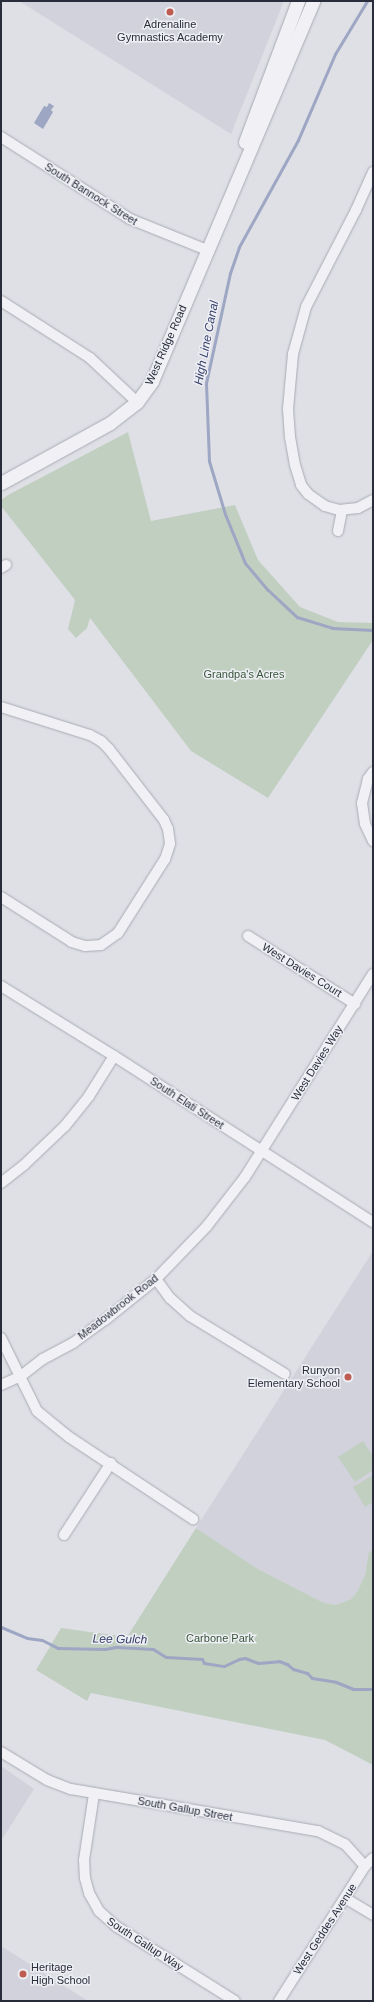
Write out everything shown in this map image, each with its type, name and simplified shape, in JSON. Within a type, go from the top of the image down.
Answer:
[{"type":"street","name":"West Ridge Road","points":[[207,250],[298,1]]},
{"type":"street","name":"West Ridge Road","points":[[1,483],[110,424],[137,402],[152,381],[313,1]]},
{"type":"street","name":"South Bannock Street","points":[[1,137],[130,219],[207,250]]},
{"type":"street","points":[[373,172],[356,210],[306,307],[293,354],[289,380],[288,409],[290,437],[298,477],[308,494],[315,501],[325,506],[342,510],[358,508],[373,500]]},
{"type":"street","points":[[1,301],[90,358],[108,373],[137,402]]},
{"type":"street","points":[[338,531],[342,510]]},
{"type":"street","points":[[1,707],[90,735],[101,741],[110,749],[164,820],[168,829],[170,840],[169,850],[165,859],[118,933],[101,945],[85,946],[72,942],[1,897]]},
{"type":"street","points":[[373,772],[368,779],[362,803],[365,824],[373,841]]},
{"type":"street","name":"West Davies Court","points":[[248,936],[355,1004]]},
{"type":"street","name":"West Davies Way","points":[[261,1151],[373,974]]},
{"type":"street","name":"South Elati Street","points":[[1,986],[114,1056],[373,1222]]},
{"type":"street","points":[[1,1183],[40,1151],[65,1126],[89,1096],[114,1056]]},
{"type":"street","name":"Meadowbrook Road","points":[[1,1385],[21,1376],[43,1359],[73,1343],[105,1320],[156,1279],[207,1226],[226,1202],[261,1151]]},
{"type":"street","points":[[156,1279],[170,1298],[190,1316],[285,1374]]},
{"type":"street","points":[[1,1338],[37,1410],[69,1437],[111,1463],[193,1519]]},
{"type":"street","points":[[64,1535],[111,1463]]},
{"type":"street","name":"South Gallup Street","points":[[1,1752],[52,1782],[94,1794],[318,1831],[344,1844],[365,1866]]},
{"type":"street","name":"South Gallup Way","points":[[94,1794],[84,1860],[88,1893],[94,1904],[108,1920],[235,2001]]},
{"type":"street","name":"West Geddes Avenue","points":[[279,2001],[365,1866],[373,1858]]},
{"type":"street","points":[[345,1898],[373,1915]]},
{"type":"shaded area","points":[[19,1],[284,1],[231,134]]},
{"type":"shaded area","points":[[373,1251],[373,1550],[370,1552],[365,1575],[357,1592],[351,1599],[336,1605],[324,1603],[258,1569],[196,1528]]},
{"type":"shaded area","points":[[1,1766],[34,1789],[1,1841]]},
{"type":"shaded area","name":"Heritage High School","points":[[1,1946],[88,2001],[1,2001]]},
{"type":"green space","name":"Grandpa's Acres","points":[[128,432],[151,521],[235,505],[258,560],[300,607],[338,622],[373,623],[373,640],[268,798],[191,751],[90,618],[87,628],[76,638],[68,629],[75,600],[1,506],[1,500],[8,495]]},
{"type":"green space","points":[[363,1441],[373,1456],[373,1470],[355,1482],[338,1457]]},
{"type":"green space","points":[[373,1475],[373,1502],[365,1507],[353,1487]]},
{"type":"green space","name":"Carbone Park","points":[[196,1528],[258,1569],[324,1603],[336,1605],[351,1599],[357,1592],[365,1575],[369,1552],[373,1550],[373,1765],[325,1740],[91,1693],[87,1701],[36,1670],[61,1628],[127,1637]]},
{"type":"water","points":[[49,103],[54,106],[51,110],[53,112],[43,129],[34,123],[44,106],[47,107]]},
{"type":"waterway","name":"High Line Canal","points":[[367,1],[335,54],[298,140],[239,247],[230,273],[206,383],[209,461],[225,514],[245,563],[268,590],[297,617],[332,628],[373,630]]},
{"type":"waterway","name":"Lee Gulch","points":[[1,1627],[27,1638],[42,1640],[58,1648],[105,1649],[116,1647],[153,1649],[166,1657],[202,1659],[204,1663],[224,1666],[239,1659],[245,1658],[258,1663],[279,1661],[287,1664],[293,1669],[307,1673],[312,1678],[336,1682],[353,1689],[373,1689]]},
{"type":"place","name":"Adrenaline Gymnastics Academy","points":[[170,12]]},
{"type":"place","name":"Runyon Elementary School","points":[[348,1377]]},
{"type":"place","name":"Heritage High School","points":[[23,1974]]}]
